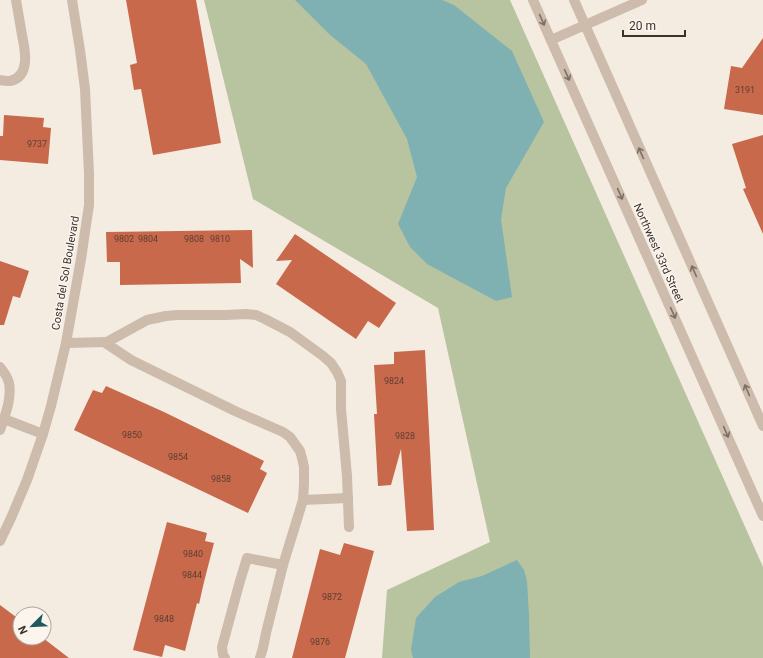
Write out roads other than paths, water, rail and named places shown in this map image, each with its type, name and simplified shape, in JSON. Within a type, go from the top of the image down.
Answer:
[{"type":"street","points":[[0,80],[9,81],[15,79],[23,71],[26,63],[26,52],[16,0]]},
{"type":"street","name":"Costa del Sol Boulevard","points":[[0,541],[27,480],[51,406],[66,343],[89,205],[89,174],[84,89],[80,50],[72,0]]},
{"type":"street","name":"Northwest 33rd Street","points":[[533,0],[763,516]]},
{"type":"street","points":[[574,0],[763,426]]},
{"type":"street","points":[[551,40],[642,0]]},
{"type":"street","points":[[66,343],[107,342],[147,320],[177,315],[251,315],[265,318],[290,332],[331,363],[341,381],[341,409],[349,527]]},
{"type":"street","points":[[104,342],[131,360],[235,411],[283,432],[290,437],[300,451],[304,484],[302,500],[283,565],[266,633],[264,648],[260,658]]},
{"type":"street","points":[[0,367],[6,375],[10,389],[4,419],[0,430]]},
{"type":"street","points":[[4,419],[43,434]]},
{"type":"street","points":[[302,500],[348,498]]},
{"type":"street","points":[[224,658],[222,647],[247,558],[283,565]]},
{"type":"water","points":[[295,0],[442,0],[454,5],[512,51],[544,122],[506,188],[501,219],[512,297],[496,301],[427,264],[410,247],[398,224],[417,177],[407,139],[366,64],[329,34]]},
{"type":"water","points":[[517,560],[524,570],[527,581],[530,658],[413,658],[411,650],[416,618],[435,597],[459,582],[482,576]]}]
